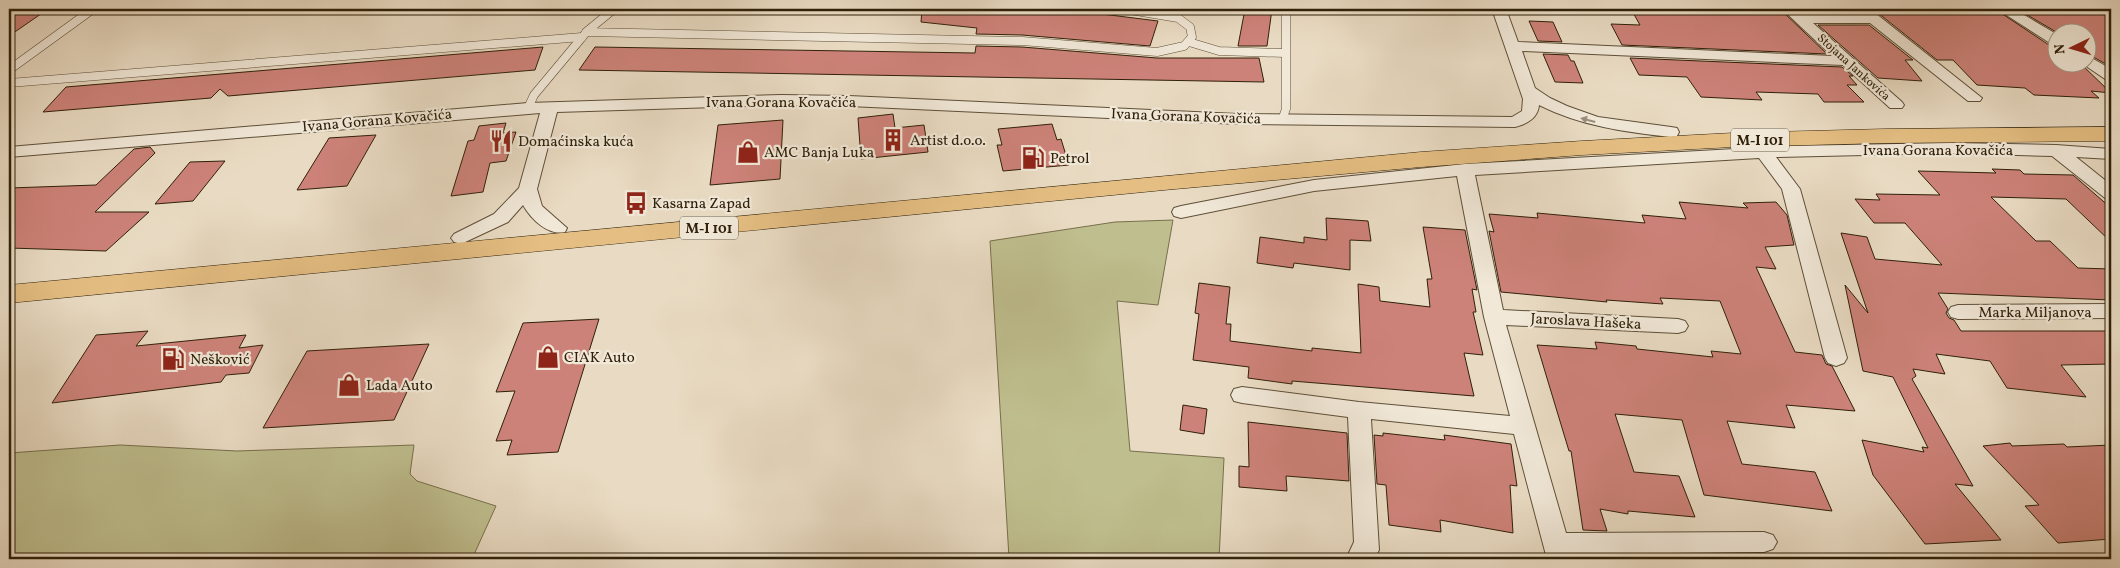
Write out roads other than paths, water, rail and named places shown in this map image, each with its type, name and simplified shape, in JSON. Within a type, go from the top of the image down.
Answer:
[{"type":"main road","name":"M-I 101","points":[[9,278],[461,238],[1396,147],[1671,132],[1914,124],[2111,123]]},
{"type":"main road","name":"M-I 101","points":[[9,294],[344,264],[1099,190],[1506,153],[1689,143],[1941,134],[2111,134]]},
{"type":"street","points":[[1499,9],[1527,90],[1546,104],[1586,120],[1616,126],[1671,132]]},
{"type":"street","points":[[1861,9],[1974,98]]},
{"type":"street","points":[[2004,9],[2048,36]]},
{"type":"street","points":[[1794,13],[1874,19]]},
{"type":"street","name":"Stojana Jankovića","points":[[1794,13],[1896,105]]},
{"type":"street","points":[[1511,46],[1848,61]]},
{"type":"street","points":[[2098,68],[2111,76]]},
{"type":"street","name":"Ivana Gorana Kovačića","points":[[9,152],[528,108],[781,100],[849,101],[1282,120],[1516,122],[1530,112],[1531,99],[1527,90]]},
{"type":"street","points":[[550,107],[528,189],[529,200],[533,209],[558,228]]},
{"type":"street","name":"Ivana Gorana Kovačića","points":[[1181,212],[1333,183],[1465,169],[1764,153],[1955,149],[2056,150],[2111,154]]},
{"type":"street","points":[[2056,150],[2111,194]]},
{"type":"street","points":[[1764,153],[1791,189],[1836,358]]},
{"type":"street","points":[[1465,169],[1494,316],[1558,552],[1764,542]]},
{"type":"street","points":[[461,238],[502,218],[528,189]]},
{"type":"street","name":"Marka Miljanova","points":[[1958,312],[2111,311]]},
{"type":"street","name":"Jaroslava Hašeka","points":[[1494,316],[1678,326]]},
{"type":"street","points":[[1242,395],[1359,410],[1524,426]]},
{"type":"street","points":[[1359,410],[1367,542],[1366,550],[1359,559]]},
{"type":"lane","points":[[9,70],[93,9]]},
{"type":"lane","points":[[528,108],[534,95],[584,35],[614,9]]},
{"type":"lane","points":[[9,83],[584,35],[1022,41],[1157,52],[1176,49],[1189,42],[1192,37],[1190,27],[1178,18],[1124,9]]},
{"type":"lane","points":[[1282,120],[1286,109],[1284,53],[1286,9]]},
{"type":"lane","points":[[1189,42],[1219,52],[1284,53]]},
{"type":"place","name":"Artist d.o.o.","points":[[893,140]]},
{"type":"place","name":"Domaćinska kuća","points":[[501,141]]},
{"type":"place","name":"AMC Banja Luka","points":[[748,152]]},
{"type":"place","name":"Petrol","points":[[1033,158]]},
{"type":"place","name":"Kasarna Zapad","points":[[636,203]]},
{"type":"place","name":"CIAK Auto","points":[[548,357]]},
{"type":"place","name":"Nešković","points":[[173,359]]},
{"type":"place","name":"Lada Auto","points":[[349,385]]}]
